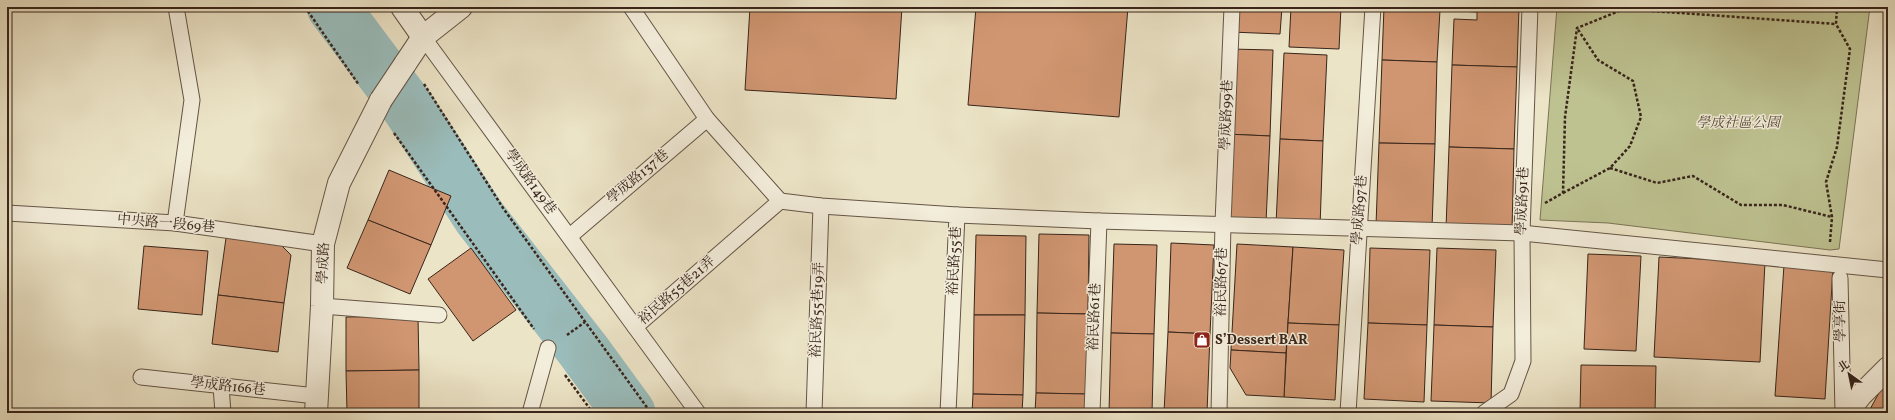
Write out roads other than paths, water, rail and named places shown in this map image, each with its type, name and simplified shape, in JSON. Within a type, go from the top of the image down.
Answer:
[{"type":"street","points":[[402,7],[423,38],[461,7]]},
{"type":"street","name":"學成路","points":[[316,404],[322,306],[323,244],[339,183],[378,104],[423,38]]},
{"type":"street","points":[[1847,413],[1861,395],[1888,368]]},
{"type":"lane","points":[[175,223],[192,100],[176,7]]},
{"type":"lane","points":[[631,7],[707,119],[780,201]]},
{"type":"lane","name":"學成路99巷","points":[[1223,223],[1232,7]]},
{"type":"lane","name":"學成路97巷","points":[[1348,413],[1373,7]]},
{"type":"lane","name":"學成路91巷","points":[[1484,413],[1511,394],[1523,361],[1522,215],[1530,7]]},
{"type":"lane","name":"學成路149巷","points":[[423,38],[570,236],[635,327]]},
{"type":"lane","name":"學成路137巷","points":[[570,236],[707,119]]},
{"type":"lane","name":"裕民路55巷","points":[[780,201],[821,206],[957,214],[948,413]]},
{"type":"lane","name":"裕民路55巷21弄","points":[[698,413],[635,327],[780,201]]},
{"type":"lane","name":"裕民路55巷19弄","points":[[814,413],[821,206]]},
{"type":"lane","name":"中央路一段69巷","points":[[7,213],[175,223],[323,244]]},
{"type":"lane","points":[[957,214],[1099,221],[1223,223],[1522,233],[1833,263],[1888,270]]},
{"type":"lane","name":"裕民路61巷","points":[[1092,413],[1099,221]]},
{"type":"lane","name":"裕民路67巷","points":[[1219,413],[1223,223]]},
{"type":"lane","name":"學享街","points":[[1840,278],[1843,413]]},
{"type":"lane","points":[[322,306],[439,315]]},
{"type":"lane","points":[[530,413],[548,348]]},
{"type":"lane","name":"學成路166巷","points":[[141,377],[221,386],[316,404]]},
{"type":"lane","points":[[221,386],[223,413]]},
{"type":"waterway","points":[[333,7],[410,110],[480,218],[583,350],[629,413]]},
{"type":"place","name":"S’Dessert BAR","points":[[1202,340]]},
{"type":"park label","name":"學成社區公園","points":[[1738,123]]}]
